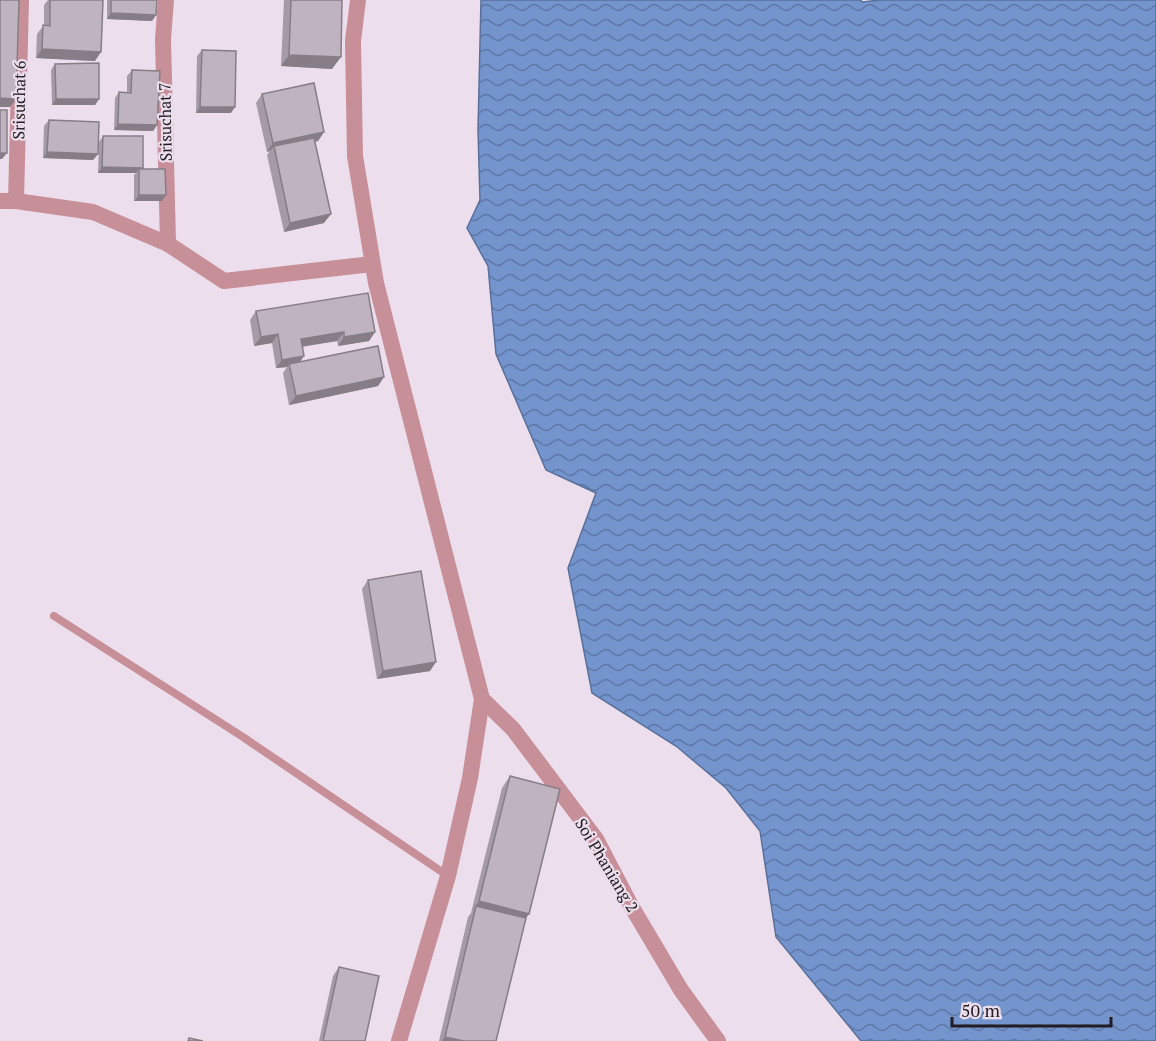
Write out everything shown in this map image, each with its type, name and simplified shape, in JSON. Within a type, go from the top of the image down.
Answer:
[{"type":"street","name":"Srisuchat 6","points":[[8,201],[21,0]]},
{"type":"street","name":"Srisuchat 7","points":[[166,0],[163,39],[168,244]]},
{"type":"street","points":[[358,0],[353,41],[355,156],[372,264],[482,699],[470,778],[448,876],[399,1041]]},
{"type":"street","points":[[8,201],[93,212],[168,244],[224,280],[372,264]]},
{"type":"street","name":"Soi Phaniang 2","points":[[482,699],[513,729],[596,839],[630,904],[681,990],[718,1041]]},
{"type":"lane","points":[[54,616],[243,737],[448,876]]},
{"type":"water","points":[[481,0],[861,0],[862,2],[880,0],[1156,0],[1156,1041],[861,1041],[776,937],[760,831],[726,788],[676,746],[592,693],[568,568],[596,493],[546,470],[496,354],[488,266],[467,228],[480,200],[478,130]]},
{"type":"building","points":[[0,0],[19,0],[16,99],[0,98]]},
{"type":"building","points":[[50,0],[103,0],[101,52],[42,49],[43,25],[50,26]]},
{"type":"building","points":[[111,0],[157,0],[156,15],[111,13]]},
{"type":"building","points":[[291,0],[342,0],[341,57],[289,55]]},
{"type":"building","points":[[202,50],[236,51],[235,107],[200,107]]},
{"type":"building","points":[[99,63],[99,99],[56,99],[55,64]]},
{"type":"building","points":[[132,70],[160,71],[157,125],[118,124],[119,92],[131,93]]},
{"type":"building","points":[[314,83],[324,132],[273,143],[262,94]]},
{"type":"building","points":[[0,110],[7,110],[7,153],[0,153]]},
{"type":"building","points":[[49,120],[99,122],[98,154],[47,152]]},
{"type":"building","points":[[103,136],[143,136],[143,168],[102,167]]},
{"type":"building","points":[[314,138],[331,214],[290,223],[274,146]]},
{"type":"building","points":[[139,169],[165,169],[166,195],[139,195]]},
{"type":"building","points":[[368,293],[375,332],[344,337],[344,332],[301,339],[304,356],[282,360],[278,334],[261,337],[256,311]]},
{"type":"building","points":[[378,346],[384,377],[296,396],[289,364]]},
{"type":"building","points":[[421,571],[436,662],[383,671],[368,580]]},
{"type":"building","points":[[510,776],[560,789],[529,914],[479,901]]},
{"type":"building","points":[[476,906],[526,918],[496,1041],[464,1041],[445,1037]]},
{"type":"building","points":[[339,967],[379,976],[365,1041],[323,1041]]}]
